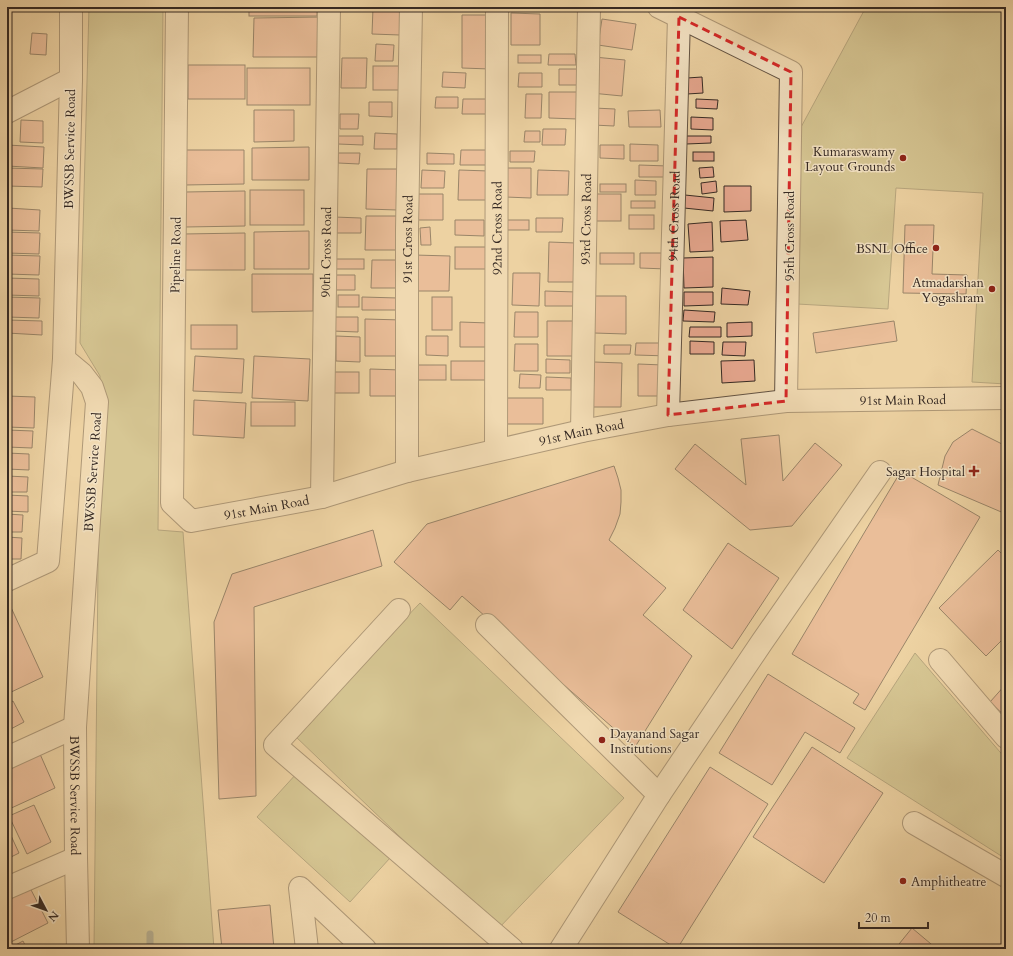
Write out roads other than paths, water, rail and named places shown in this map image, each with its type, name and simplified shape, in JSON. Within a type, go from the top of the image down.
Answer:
[{"type":"street","name":"BWSSB Service Road","points":[[71,7],[64,359],[82,374],[92,387],[97,402],[75,727],[78,949]]},
{"type":"street","name":"Pipeline Road","points":[[172,503],[177,7]]},
{"type":"street","name":"90th Cross Road","points":[[322,497],[329,7]]},
{"type":"street","name":"91st Cross Road","points":[[407,471],[407,229],[411,7]]},
{"type":"street","name":"92nd Cross Road","points":[[496,7],[496,450]]},
{"type":"street","name":"93rd Cross Road","points":[[582,431],[589,7]]},
{"type":"street","points":[[659,7],[679,17]]},
{"type":"street","name":"95th Cross Road","points":[[679,17],[791,72],[786,400]]},
{"type":"street","name":"94th Cross Road","points":[[668,415],[679,17]]},
{"type":"street","points":[[7,112],[70,79]]},
{"type":"street","points":[[7,580],[48,561],[64,359]]},
{"type":"street","name":"91st Main Road","points":[[172,503],[192,522],[322,497],[407,471],[582,431],[668,415],[786,400],[1006,398]]},
{"type":"street","points":[[561,949],[659,795],[766,635],[880,472]]},
{"type":"street","points":[[399,610],[275,745],[512,949]]},
{"type":"street","points":[[487,625],[659,795]]},
{"type":"street","points":[[940,660],[1006,737]]},
{"type":"street","points":[[7,758],[75,727]]},
{"type":"street","points":[[914,823],[1006,876]]},
{"type":"street","points":[[7,888],[76,858]]},
{"type":"street","points":[[307,949],[300,888],[365,949]]},
{"type":"waterway","points":[[150,934],[150,949]]},
{"type":"place","name":"Kumaraswamy Layout Grounds","points":[[903,158]]},
{"type":"place","name":"BSNL Office","points":[[936,248]]},
{"type":"place","name":"Atmadarshan Yogashram","points":[[992,289]]},
{"type":"place","name":"Sagar Hospital","points":[[974,471]]},
{"type":"place","name":"Dayanand Sagar Institutions","points":[[602,740]]},
{"type":"place","name":"Amphitheatre","points":[[903,881]]}]
